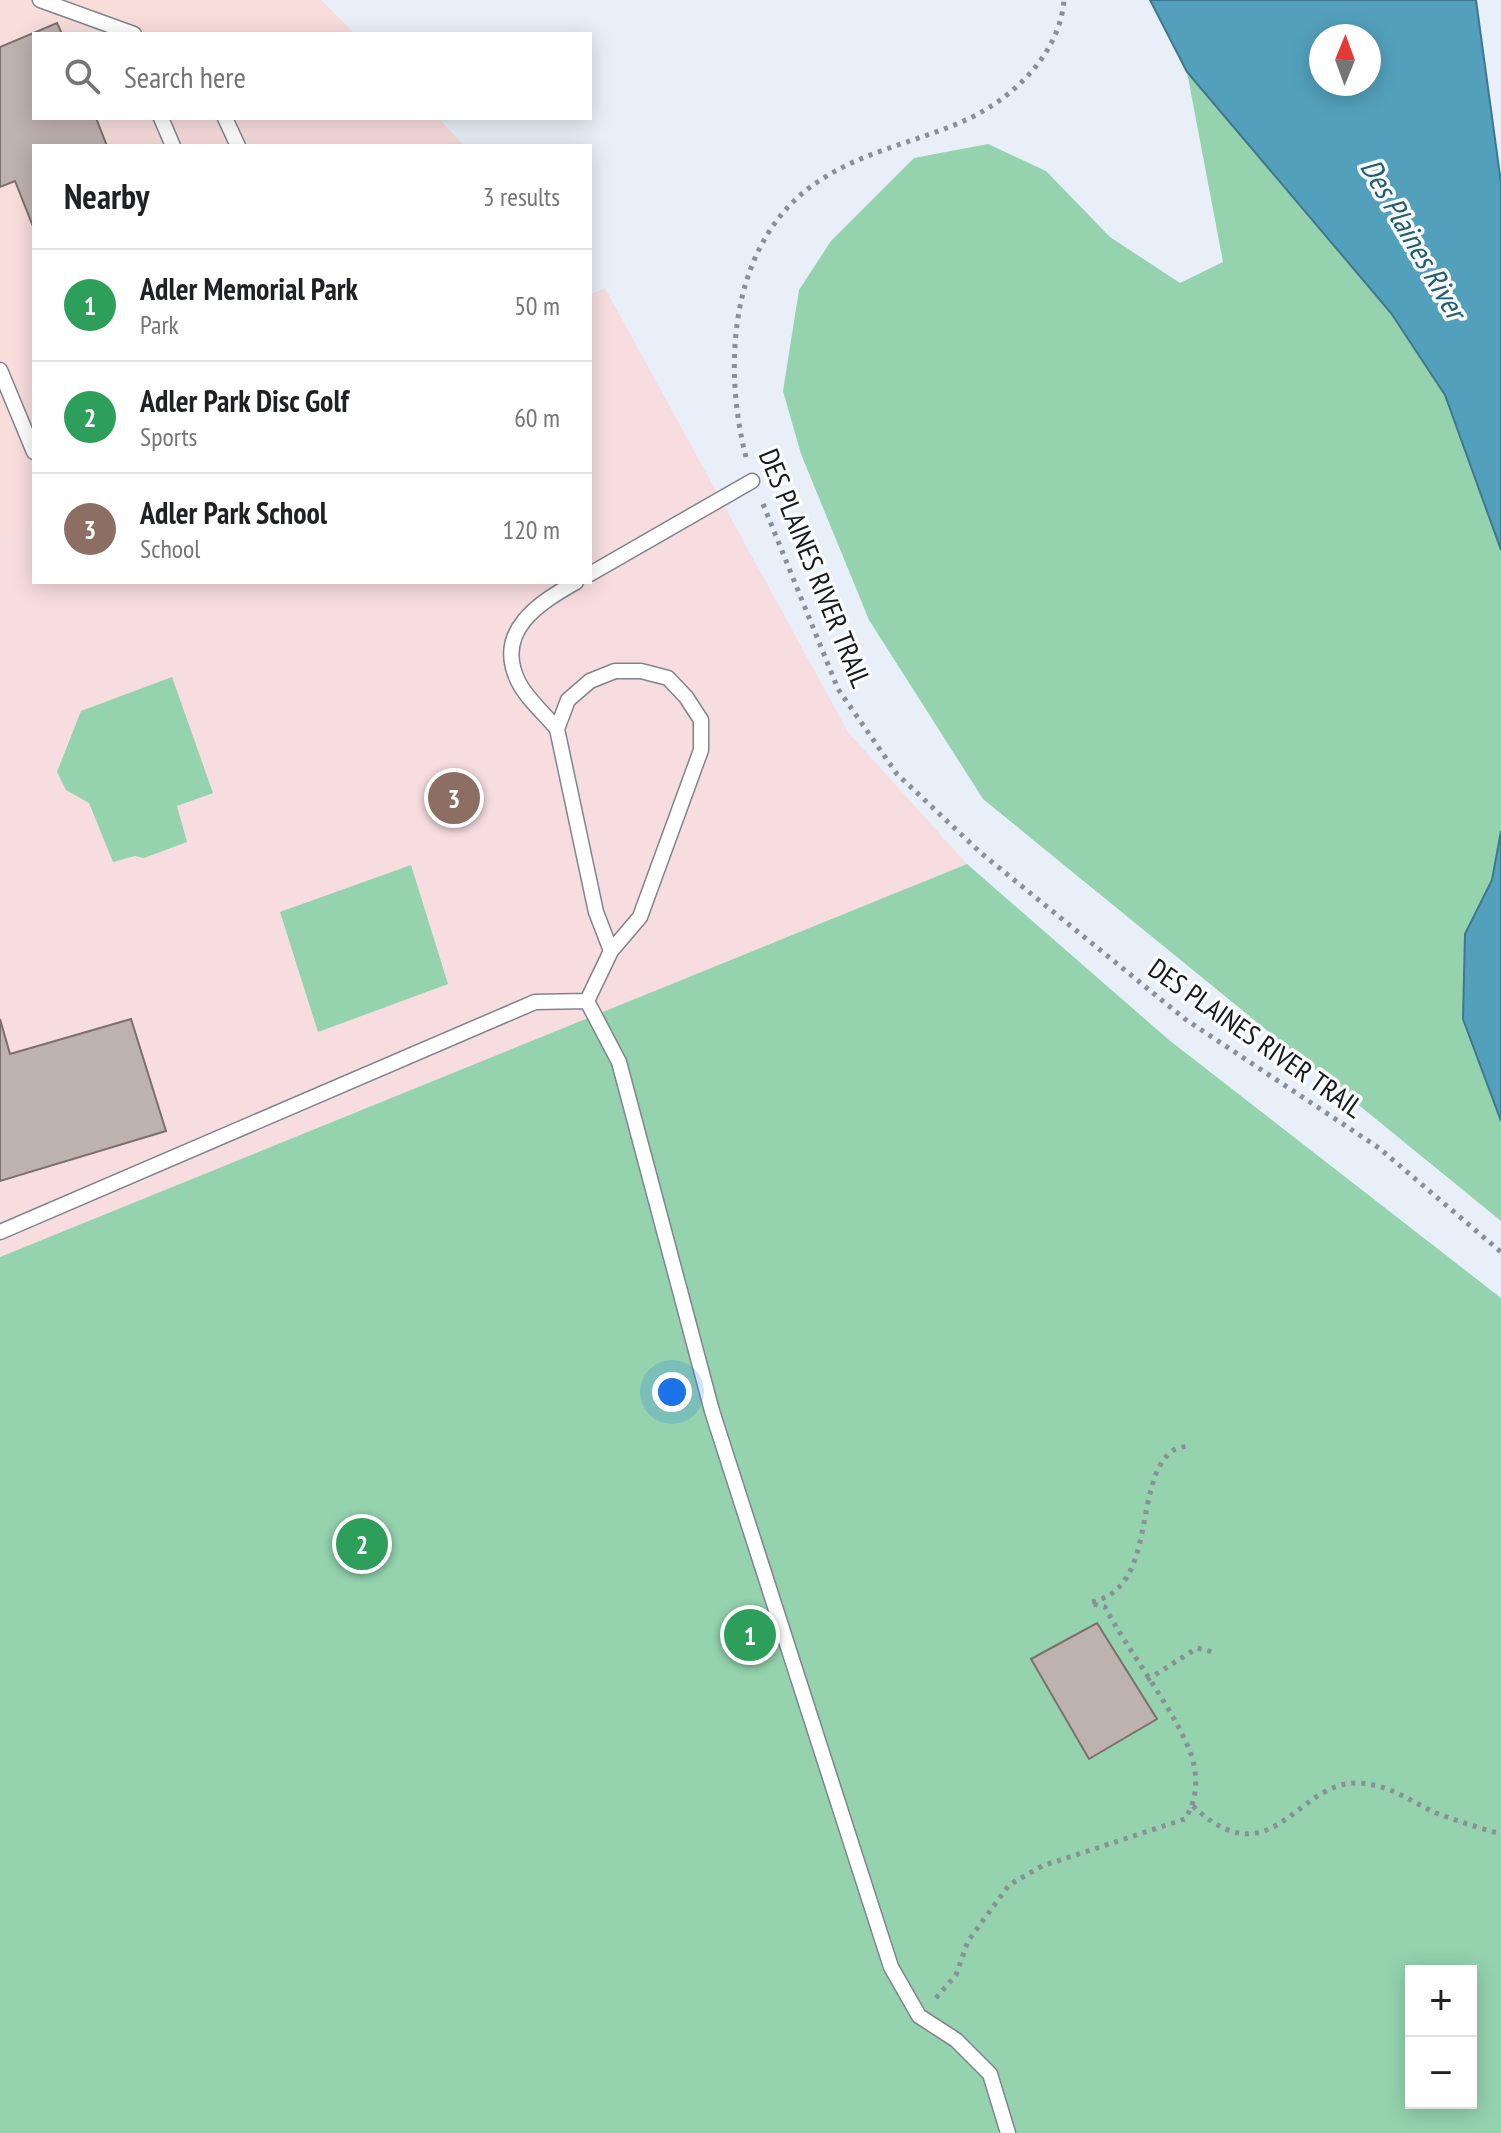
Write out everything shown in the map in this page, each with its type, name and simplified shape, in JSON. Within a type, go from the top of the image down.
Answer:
[{"type":"lane","points":[[40,0],[128,32]]},
{"type":"lane","points":[[162,120],[172,144]]},
{"type":"lane","points":[[226,120],[237,144]]},
{"type":"lane","points":[[0,370],[32,447]]},
{"type":"lane","points":[[592,573],[752,481]]},
{"type":"lane","points":[[573,584],[526,614],[512,646],[518,680],[557,729],[596,912],[611,951]]},
{"type":"lane","points":[[557,729],[568,700],[590,681],[615,671],[641,671],[668,678],[701,720],[701,750],[640,917],[611,951],[587,1001]]},
{"type":"lane","points":[[0,1232],[535,1002],[587,1001]]},
{"type":"lane","points":[[587,1001],[619,1062],[712,1411],[891,1967],[919,2016],[956,2040],[990,2074],[1008,2133]]},
{"type":"path","name":"DES PLAINES RIVER TRAIL","points":[[1064,0],[1062,24],[1042,63],[1006,93],[962,122],[874,152],[818,181],[786,211],[761,245],[743,290],[734,338],[737,421],[752,481],[800,590],[838,689],[897,774],[981,853],[1173,1009],[1379,1148],[1501,1252]]},
{"type":"path","points":[[919,2016],[956,1975],[968,1941],[1009,1885],[1042,1866],[1185,1819],[1193,1806],[1194,1764],[1179,1731],[1105,1607],[1089,1603],[1104,1600],[1126,1582],[1159,1470],[1172,1451],[1189,1445]]},
{"type":"path","points":[[1147,1680],[1197,1648],[1213,1652]]},
{"type":"path","points":[[1193,1806],[1227,1831],[1255,1832],[1283,1823],[1330,1788],[1357,1783],[1406,1795],[1434,1812],[1501,1834]]},
{"type":"shaded area","points":[[0,0],[321,0],[353,32],[32,32],[32,120],[440,120],[463,144],[32,144],[32,527],[0,540]]},
{"type":"shaded area","points":[[605,288],[848,732],[967,864],[0,1257],[0,540],[32,527],[32,584],[592,584],[592,294]]},
{"type":"green space","points":[[1187,72],[1391,313],[1445,395],[1501,550],[1501,831],[1492,880],[1465,934],[1463,1019],[1501,1121],[1501,1221],[983,799],[869,620],[801,454],[783,391],[799,290],[831,241],[914,158],[988,144],[1046,171],[1110,237],[1180,283],[1223,262]]},
{"type":"green space","points":[[172,677],[213,793],[177,806],[187,842],[144,858],[135,856],[113,862],[89,803],[66,790],[57,772],[81,711]]},
{"type":"green space","points":[[967,864],[1169,1040],[1501,1298],[1501,2133],[0,2133],[0,1257]]},
{"type":"green space","points":[[411,865],[448,984],[318,1032],[280,912]]},
{"type":"water","name":"Des Plaines River","points":[[1150,0],[1476,0],[1501,183],[1501,550],[1445,395],[1391,313],[1187,72]]},
{"type":"water","points":[[1501,831],[1501,1121],[1463,1019],[1465,934],[1492,880]]},
{"type":"building","points":[[57,23],[61,32],[36,32]]},
{"type":"building","points":[[32,34],[32,120],[97,120],[106,144],[32,144],[32,224],[15,181],[0,187],[0,47]]},
{"type":"building","points":[[0,1019],[10,1054],[131,1019],[166,1131],[0,1181]]},
{"type":"building","points":[[1097,1623],[1157,1719],[1089,1759],[1031,1659]]},
{"type":"place","name":"Adler Park School","points":[[454,798]]},
{"type":"place","name":"Adler Park Disc Golf","points":[[362,1544]]},
{"type":"place","name":"Adler Memorial Park","points":[[750,1635]]}]
